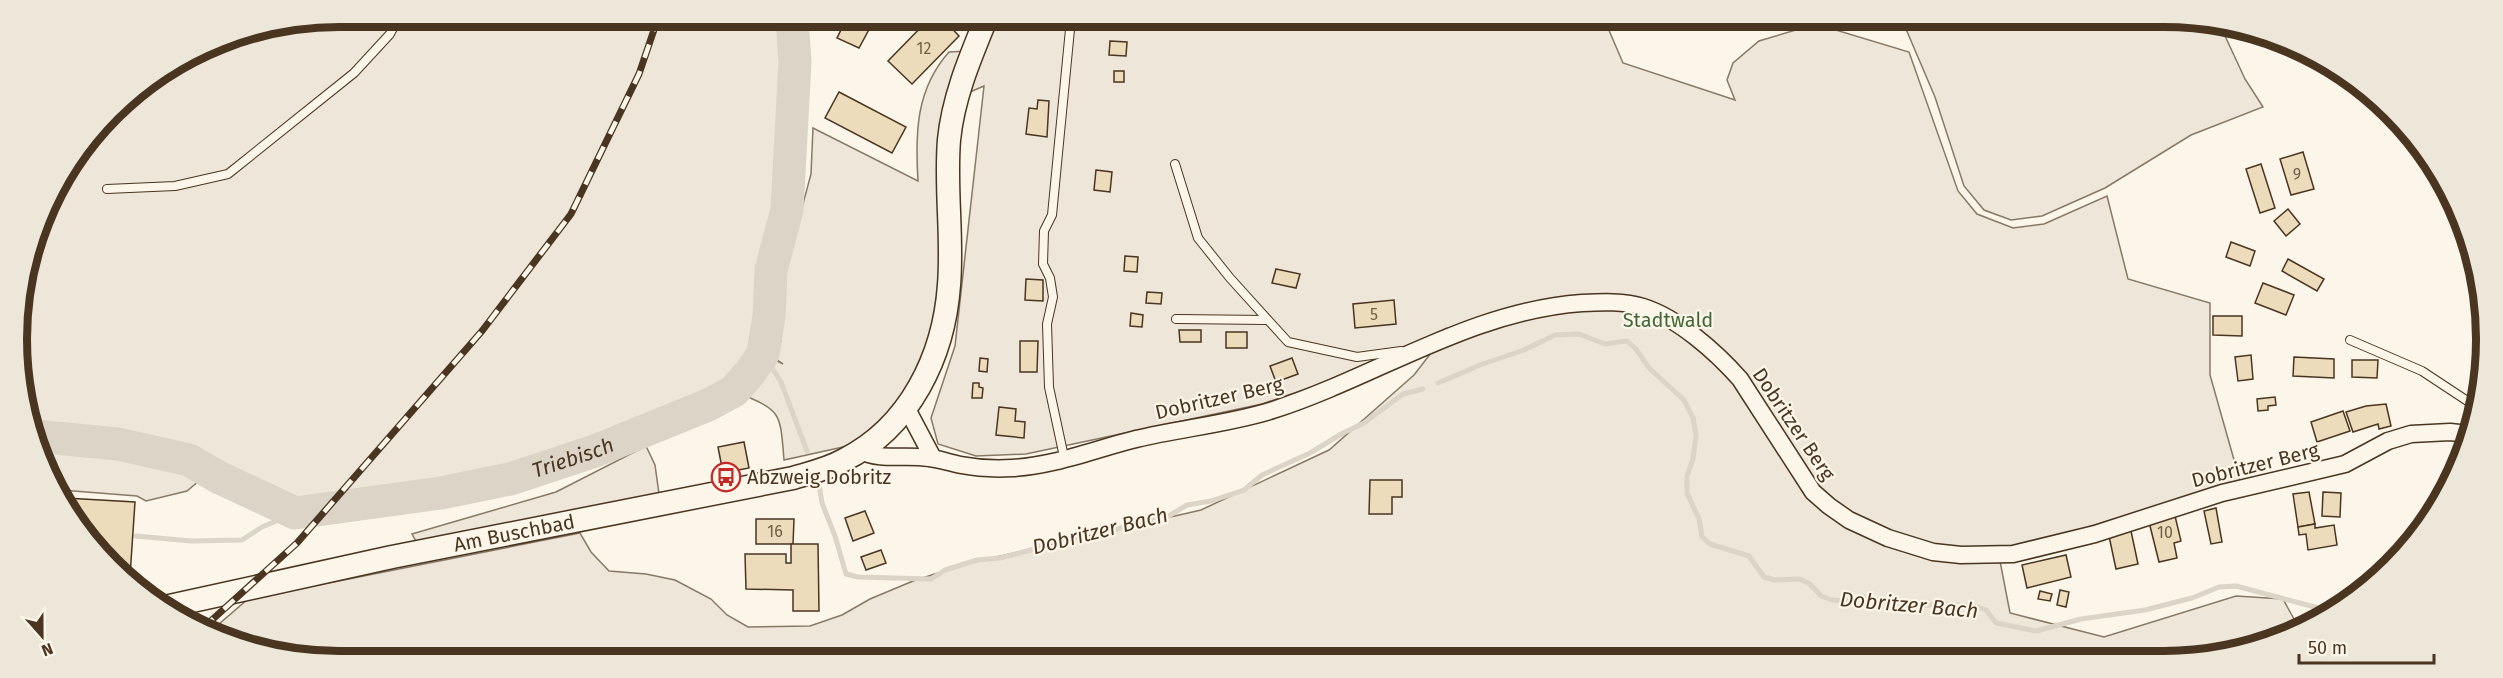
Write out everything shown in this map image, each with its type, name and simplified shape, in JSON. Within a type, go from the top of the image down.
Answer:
[{"type":"main road","name":"Am Buschbad","points":[[176,605],[392,556],[793,478],[834,465],[860,452],[877,439],[906,407],[923,383],[935,358],[945,322],[949,284],[949,140],[956,98],[983,27]]},
{"type":"street","name":"Dobritzer Berg","points":[[860,452],[874,458],[910,455],[962,465],[1002,468],[1037,465],[1134,439],[1267,412],[1317,394],[1417,349],[1501,317],[1534,309],[1599,302],[1628,303],[1644,307],[1658,313],[1694,336],[1726,364],[1752,396],[1813,492],[1849,520],[1888,538],[1932,552],[1961,555],[2013,554],[2075,539],[2222,493],[2345,464],[2388,441],[2411,434],[2461,433]]},
{"type":"street","points":[[906,407],[933,458]]},
{"type":"lane","points":[[107,189],[175,186],[228,174],[354,73],[394,27]]},
{"type":"lane","points":[[1064,458],[1049,387],[1047,324],[1053,297],[1050,278],[1043,264],[1044,231],[1052,215],[1070,27]]},
{"type":"lane","points":[[1175,164],[1198,238],[1288,342],[1358,357],[1417,349]]},
{"type":"lane","points":[[1176,319],[1267,320]]},
{"type":"lane","points":[[2350,340],[2422,371],[2469,402]]},
{"type":"green space","points":[[793,27],[795,62],[787,210],[771,270],[769,316],[763,353],[783,364],[776,359],[781,340],[778,322],[784,275],[811,174],[813,128],[918,181],[918,129],[924,96],[938,66],[949,52],[967,51],[941,290],[928,351],[894,408],[852,445],[784,460],[781,431],[775,414],[761,403],[734,391],[708,405],[595,451],[510,479],[441,493],[295,513],[207,474],[187,491],[146,501],[137,496],[66,490],[59,477],[44,439],[33,400],[27,339],[30,298],[38,258],[51,220],[69,183],[91,149],[133,104],[149,91],[201,59],[258,38],[319,28]]},
{"type":"green space","name":"Stadtwald","points":[[966,27],[1608,27],[1623,63],[1735,100],[1727,80],[1733,63],[1759,41],[1806,27],[1826,27],[1909,52],[1958,191],[1977,214],[2013,228],[2044,224],[2107,196],[2128,279],[2210,303],[2210,375],[2240,481],[1999,556],[2010,613],[2104,637],[2236,596],[2283,599],[2295,622],[2225,645],[2164,651],[339,651],[278,645],[217,626],[248,599],[580,533],[591,552],[609,571],[646,574],[675,580],[711,599],[727,615],[748,627],[810,626],[842,615],[870,599],[913,581],[966,564],[1201,510],[1329,450],[1414,375],[1448,331],[1447,328],[1315,386],[1262,404],[1026,454],[976,456],[938,444],[931,418],[955,346],[984,86],[956,98],[977,41]]},
{"type":"green space","points":[[1905,27],[2164,27],[2224,33],[2245,79],[2263,107],[2191,135],[2105,188],[2042,216],[2011,220],[1984,210],[1964,186],[1935,97]]},
{"type":"green space","points":[[646,446],[655,465],[659,494],[418,545],[412,534],[556,492]]},
{"type":"building","points":[[842,27],[870,27],[859,48],[837,38]]},
{"type":"building","points":[[921,27],[950,27],[959,36],[912,84],[888,61]]},
{"type":"building","points":[[1110,41],[1127,42],[1126,56],[1109,55]]},
{"type":"building","points":[[1114,71],[1124,71],[1124,82],[1114,82]]},
{"type":"building","points":[[839,92],[906,127],[892,153],[825,118]]},
{"type":"building","points":[[1038,100],[1049,101],[1047,137],[1026,134],[1029,108],[1037,109]]},
{"type":"building","points":[[2303,152],[2314,189],[2291,195],[2280,159]]},
{"type":"building","points":[[2261,164],[2275,208],[2260,213],[2246,169]]},
{"type":"building","points":[[1096,170],[1112,172],[1110,192],[1094,190]]},
{"type":"building","points":[[2288,209],[2300,224],[2286,236],[2274,221]]},
{"type":"building","points":[[2231,242],[2255,251],[2250,266],[2226,257]]},
{"type":"building","points":[[1125,256],[1138,257],[1137,272],[1124,271]]},
{"type":"building","points":[[2288,259],[2324,279],[2317,291],[2282,271]]},
{"type":"building","points":[[1276,269],[1300,274],[1296,288],[1272,283]]},
{"type":"building","points":[[1026,279],[1043,280],[1043,301],[1025,300]]},
{"type":"building","points":[[2263,283],[2294,295],[2286,315],[2255,303]]},
{"type":"building","points":[[1147,292],[1162,293],[1161,304],[1146,303]]},
{"type":"building","points":[[1394,300],[1396,324],[1355,328],[1353,304]]},
{"type":"building","points":[[1131,313],[1143,315],[1142,327],[1130,326]]},
{"type":"building","points":[[2213,316],[2242,316],[2242,336],[2213,335]]},
{"type":"building","points":[[1179,330],[1201,330],[1201,342],[1180,342]]},
{"type":"building","points":[[1226,332],[1247,332],[1247,348],[1226,348]]},
{"type":"building","points":[[1020,341],[1038,341],[1037,372],[1020,372]]},
{"type":"building","points":[[2251,355],[2253,379],[2238,381],[2235,357]]},
{"type":"building","points":[[2294,357],[2334,359],[2334,378],[2293,376]]},
{"type":"building","points":[[980,358],[988,359],[987,372],[979,371]]},
{"type":"building","points":[[1292,358],[1298,374],[1276,382],[1270,366]]},
{"type":"building","points":[[2352,360],[2378,360],[2377,378],[2352,377]]},
{"type":"building","points":[[973,383],[979,383],[979,387],[983,388],[982,398],[972,398]]},
{"type":"building","points":[[2275,397],[2276,405],[2268,406],[2268,410],[2258,411],[2257,399]]},
{"type":"building","points":[[2386,404],[2391,426],[2379,429],[2378,424],[2353,432],[2346,412],[2366,406]]},
{"type":"building","points":[[999,407],[1016,409],[1015,421],[1025,422],[1024,438],[996,435]]},
{"type":"building","points":[[2343,411],[2350,431],[2317,442],[2311,422]]},
{"type":"building","points":[[744,442],[749,468],[723,473],[718,447]]},
{"type":"building","points":[[1370,480],[1402,480],[1402,497],[1392,497],[1392,514],[1369,514]]},
{"type":"building","points":[[2309,492],[2315,524],[2298,527],[2293,494]]},
{"type":"building","points":[[2323,492],[2341,493],[2340,517],[2322,516]]},
{"type":"building","points":[[71,498],[135,502],[130,571],[91,529]]},
{"type":"building","points":[[2216,508],[2222,542],[2211,544],[2204,511]]},
{"type":"building","points":[[865,511],[874,533],[853,541],[845,518]]},
{"type":"building","points":[[2175,516],[2181,541],[2174,543],[2177,558],[2159,562],[2149,522]]},
{"type":"building","points":[[756,519],[794,519],[793,544],[756,544]]},
{"type":"building","points":[[2315,524],[2315,528],[2334,525],[2337,545],[2308,550],[2306,534],[2299,535],[2298,527]]},
{"type":"building","points":[[2131,531],[2138,564],[2116,569],[2109,536]]},
{"type":"building","points":[[791,544],[818,544],[819,611],[793,611],[793,590],[746,589],[745,554],[786,554],[786,563],[791,563]]},
{"type":"building","points":[[881,550],[886,563],[866,570],[861,557]]},
{"type":"building","points":[[2066,555],[2071,577],[2027,588],[2022,565]]},
{"type":"building","points":[[2060,590],[2069,592],[2066,607],[2057,605]]},
{"type":"building","points":[[2040,591],[2052,594],[2050,601],[2038,599]]},
{"type":"waterway","name":"Triebisch","points":[[43,437],[118,444],[189,460],[218,477],[295,513],[441,493],[510,479],[595,451],[708,405],[734,391],[763,354],[769,316],[771,270],[787,210],[795,62],[793,27]]},
{"type":"waterway","name":"Dobritzer Bach","points":[[1438,383],[1524,350],[1555,335],[1579,334],[1605,344],[1627,341],[1636,349],[1649,368],[1684,400],[1693,418],[1696,435],[1693,459],[1687,476],[1687,493],[1699,519],[1702,537],[1710,544],[1749,556],[1764,577],[1775,580],[1799,579],[1810,584],[1821,596],[1832,600],[1844,601],[1861,597],[1884,601],[1899,608],[1940,604],[1975,606],[1986,610],[1996,623],[2036,631],[2081,619],[2145,610],[2192,598],[2219,587],[2236,586],[2321,609]]},
{"type":"waterway","name":"Dobritzer Bach","points":[[763,354],[781,382],[807,451]]},
{"type":"waterway","name":"Dobritzer Bach","points":[[819,484],[822,503],[846,574],[858,577],[931,579],[945,570],[977,560],[1000,558],[1031,550],[1052,541],[1069,542],[1089,530],[1105,534],[1137,521],[1167,517],[1187,505],[1211,501],[1244,490],[1262,475],[1310,453],[1364,423],[1403,394],[1423,389]]},
{"type":"waterway","points":[[136,536],[191,541],[242,540],[262,527],[295,513]]},
{"type":"railway","points":[[209,622],[297,543],[482,331],[571,214],[639,74],[655,27]]},
{"type":"place","name":"Abzweig Dobritz","points":[[726,477]]}]
